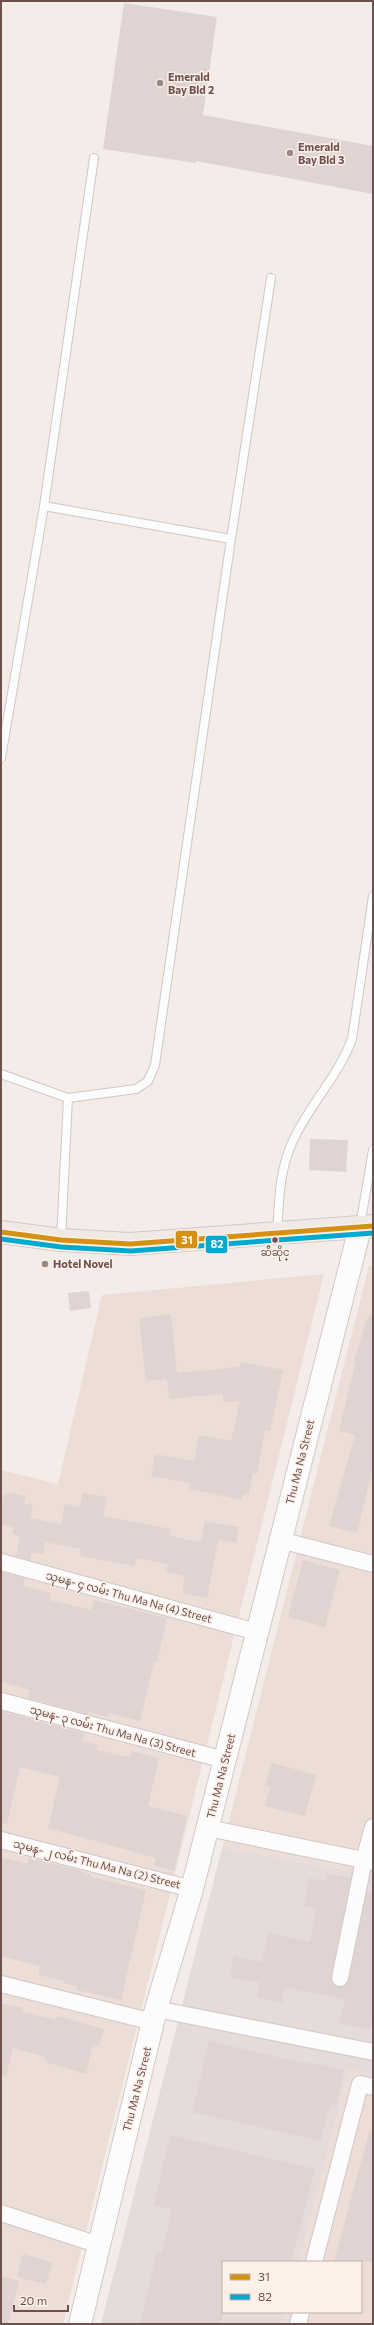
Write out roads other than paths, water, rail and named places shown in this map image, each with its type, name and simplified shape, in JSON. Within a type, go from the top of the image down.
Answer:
[{"type":"main road","points":[[1,1232],[61,1240],[130,1244],[366,1227]]},
{"type":"street","name":"Thu Ma Na Street","points":[[80,2324],[154,2016],[192,1889],[280,1540],[366,1227]]},
{"type":"street","points":[[280,1540],[373,1564]]},
{"type":"street","name":"သုမန- ၄ လမ်း Thu Ma Na (4) Street","points":[[1,1562],[257,1632]]},
{"type":"street","name":"သုမန- ၃ လမ်း Thu Ma Na (3) Street","points":[[1,1701],[225,1760]]},
{"type":"street","points":[[340,1978],[368,1861],[373,1827]]},
{"type":"street","points":[[208,1828],[368,1861]]},
{"type":"street","name":"သုမန- ၂ လမ်း Thu Ma Na (2) Street","points":[[1,1840],[192,1889]]},
{"type":"street","points":[[1,1984],[154,2016],[373,2052]]},
{"type":"street","points":[[314,2261],[360,2084],[373,2088]]},
{"type":"street","points":[[1,2213],[99,2245]]},
{"type":"street","points":[[298,2324],[301,2313]]},
{"type":"lane","points":[[1,758],[44,506],[94,158]]},
{"type":"lane","points":[[1,1074],[68,1098],[136,1089],[148,1081],[155,1065],[231,539],[271,278]]},
{"type":"lane","points":[[44,506],[231,539]]},
{"type":"lane","points":[[277,1234],[282,1175],[292,1142],[345,1057],[352,1039],[373,896]]},
{"type":"lane","points":[[61,1240],[68,1098]]},
{"type":"lane","points":[[366,1227],[373,1150]]},
{"type":"place","name":"Emerald Bay Bld 2","points":[[160,83]]},
{"type":"place","name":"Emerald Bay Bld 3","points":[[290,153]]},
{"type":"place","name":"ဆီဆိုင္","points":[[275,1240]]},
{"type":"place","name":"Hotel Novel","points":[[45,1264]]}]
